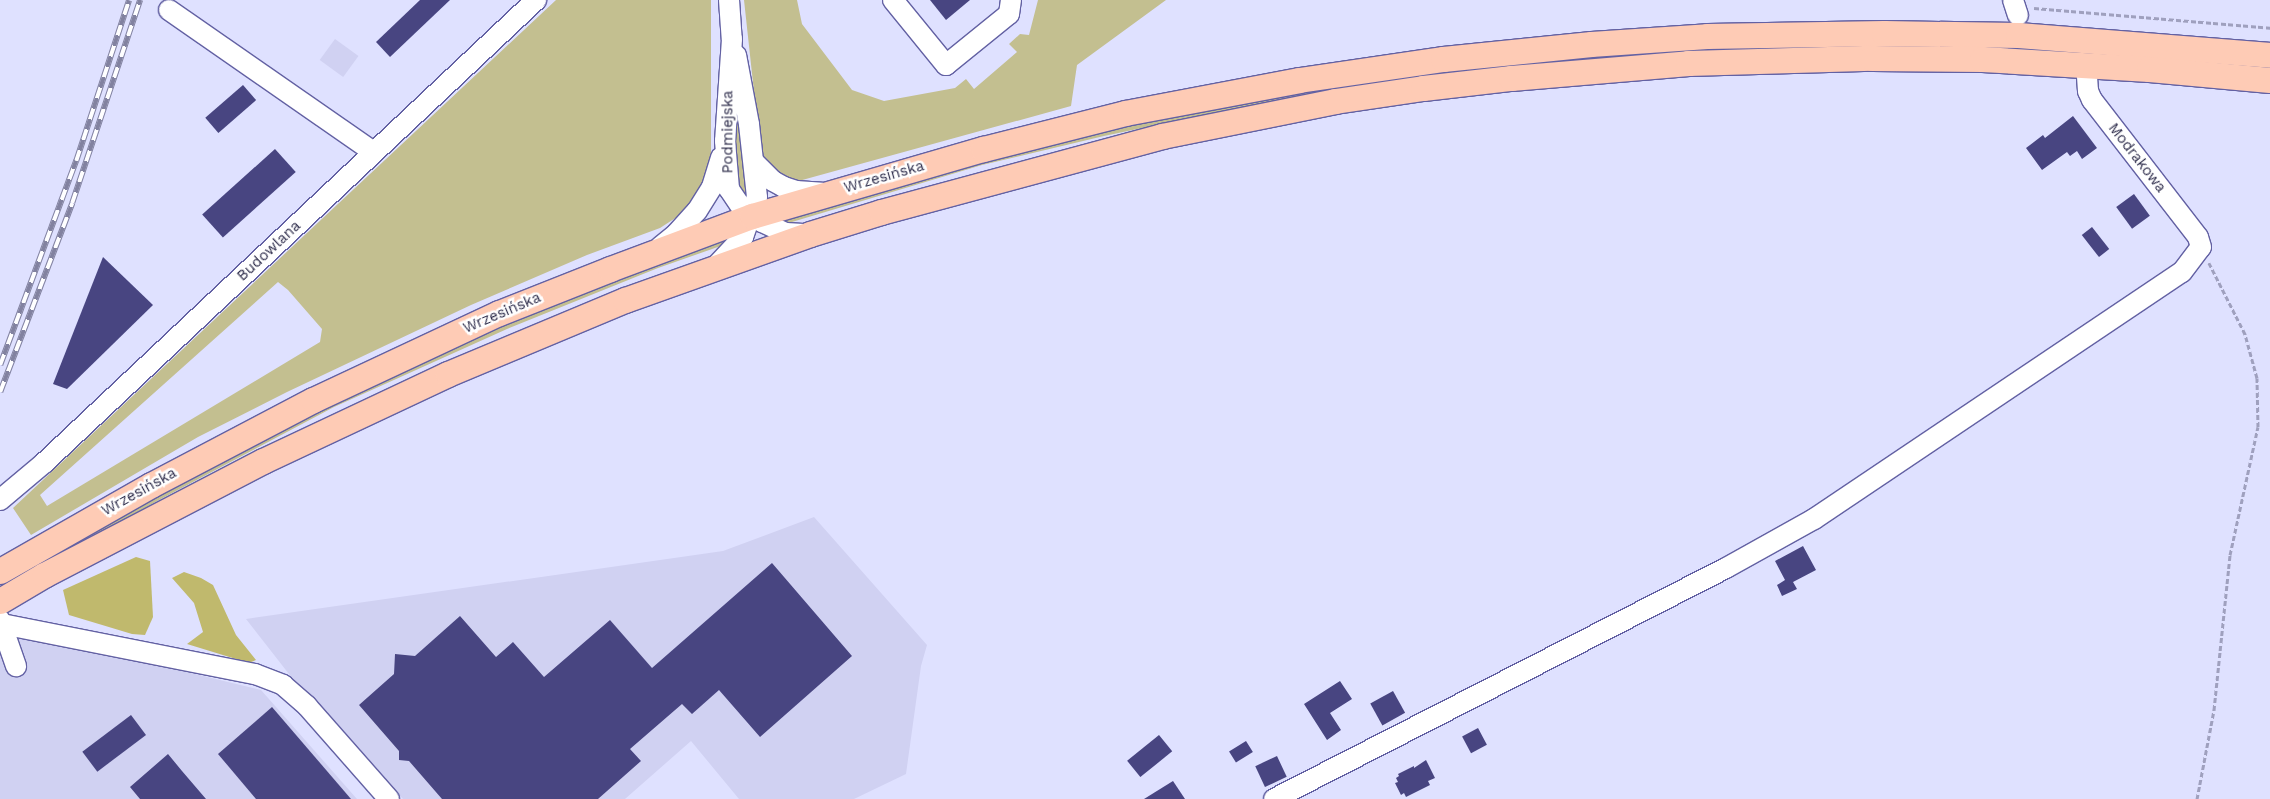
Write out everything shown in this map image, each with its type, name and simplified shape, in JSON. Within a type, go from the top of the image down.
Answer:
[{"type":"main road","name":"Wrzesińska","points":[[0,571],[159,480],[313,400],[499,313],[752,216],[1038,134],[1211,96],[1368,70],[1532,50],[1707,36],[1884,33],[2018,35],[2270,55]]},
{"type":"main road","name":"Wrzesińska","points":[[1,618],[44,575],[263,461],[448,374],[625,300],[810,234],[947,194],[1162,136],[1335,101],[1511,78],[1688,63],[1775,59],[1982,59],[2086,64],[2270,80]]},
{"type":"street","name":"Budowlana","points":[[0,500],[44,463],[536,0]]},
{"type":"street","name":"Podmiejska","points":[[729,0],[732,39],[725,141],[729,190],[737,204],[752,216],[786,233],[810,234]]},
{"type":"street","points":[[893,0],[946,65],[1009,14],[1011,0]]},
{"type":"street","points":[[169,10],[373,152]]},
{"type":"street","name":"Podmiejska","points":[[715,268],[736,247],[752,216],[757,196],[742,81],[732,39]]},
{"type":"street","name":"Modrakowa","points":[[2086,64],[2088,91],[2092,100],[2198,236],[2201,246]]},
{"type":"street","points":[[648,255],[676,234],[697,211],[716,177],[725,141]]},
{"type":"street","points":[[754,162],[773,181],[784,187],[803,192],[832,192]]},
{"type":"street","points":[[1274,799],[1717,573],[1814,519],[2182,272],[2201,246]]},
{"type":"street","points":[[16,666],[1,618],[255,674],[283,685],[307,706],[389,799]]},
{"type":"path","points":[[2016,7],[2270,28]]},
{"type":"path","points":[[2197,799],[2214,710],[2230,555],[2258,427],[2257,378],[2245,334],[2201,246]]},
{"type":"shaded area","points":[[556,0],[711,0],[711,157],[704,185],[694,200],[677,217],[660,228],[587,255],[471,305],[287,392],[198,437],[31,535],[13,508]],"holes":[[[278,282],[288,290],[322,329],[320,342],[47,506],[40,495]]]},
{"type":"shaded area","points":[[744,0],[797,0],[802,24],[852,90],[884,101],[955,88],[966,79],[974,89],[1017,52],[1009,44],[1020,34],[1029,35],[1038,0],[1166,0],[1077,65],[1071,106],[795,182],[783,178],[766,162],[760,147]]},
{"type":"shaded area","points":[[335,39],[358,56],[343,77],[320,60]]},
{"type":"shaded area","points":[[1975,44],[2270,64],[2270,70],[2095,56],[1333,92],[1251,105],[1104,136],[982,165],[792,222],[784,223],[779,218],[885,187],[1136,122],[1292,93],[1440,71],[1593,55],[1735,47]]},
{"type":"shaded area","points":[[734,77],[747,196],[746,197],[736,191]]},
{"type":"shaded area","points":[[737,232],[732,242],[658,268],[507,329],[334,407],[159,500],[44,565],[41,557],[174,483],[464,338]]},
{"type":"shaded area","points":[[814,517],[927,645],[921,666],[906,774],[854,799],[739,799],[691,741],[625,799],[403,799],[296,683],[246,619],[723,551]]},
{"type":"shaded area","points":[[136,557],[150,561],[153,617],[145,635],[132,634],[69,615],[63,590]]},
{"type":"shaded area","points":[[184,572],[213,585],[236,635],[256,660],[249,663],[187,644],[203,632],[194,603],[172,578]]},
{"type":"shaded area","points":[[13,630],[261,690],[357,799],[0,799],[0,639]]},
{"type":"building","points":[[420,0],[450,0],[390,57],[376,42]]},
{"type":"building","points":[[930,0],[970,0],[946,20]]},
{"type":"building","points":[[243,85],[256,100],[218,133],[205,118]]},
{"type":"building","points":[[2073,116],[2097,148],[2082,159],[2077,151],[2070,156],[2067,152],[2042,170],[2026,148],[2043,135],[2045,138]]},
{"type":"building","points":[[275,149],[296,172],[223,238],[202,215]]},
{"type":"building","points":[[2134,194],[2150,216],[2132,229],[2116,207]]},
{"type":"building","points":[[2092,227],[2109,249],[2099,257],[2082,235]]},
{"type":"building","points":[[103,257],[153,305],[67,389],[53,384]]},
{"type":"building","points":[[1803,546],[1816,570],[1793,582],[1797,589],[1782,596],[1777,585],[1785,580],[1775,561]]},
{"type":"building","points":[[772,563],[852,656],[760,737],[719,690],[692,714],[682,704],[630,749],[641,761],[598,799],[442,799],[409,761],[399,760],[399,751],[359,705],[394,674],[395,654],[415,656],[460,616],[496,657],[513,642],[544,677],[610,620],[652,668]]},
{"type":"building","points":[[1340,681],[1352,699],[1330,713],[1341,730],[1327,740],[1304,704]]},
{"type":"building","points":[[1393,691],[1405,713],[1382,725],[1370,704]]},
{"type":"building","points":[[272,707],[351,799],[256,799],[218,754]]},
{"type":"building","points":[[131,715],[146,735],[97,772],[82,752]]},
{"type":"building","points":[[1478,728],[1487,745],[1471,753],[1462,736]]},
{"type":"building","points":[[1159,735],[1172,751],[1140,777],[1127,761]]},
{"type":"building","points":[[1246,741],[1253,752],[1236,763],[1229,752]]},
{"type":"building","points":[[168,754],[206,799],[140,799],[130,787]]},
{"type":"building","points":[[1277,756],[1287,777],[1265,787],[1255,766]]},
{"type":"building","points":[[1426,760],[1435,778],[1428,781],[1430,785],[1406,797],[1404,793],[1401,795],[1395,783],[1398,782],[1396,778],[1399,776],[1398,774],[1414,766],[1414,768]]},
{"type":"building","points":[[1173,781],[1185,799],[1144,799]]},
{"type":"railway","points":[[0,365],[76,161],[129,0]]},
{"type":"railway","points":[[0,392],[72,203],[140,0]]}]
